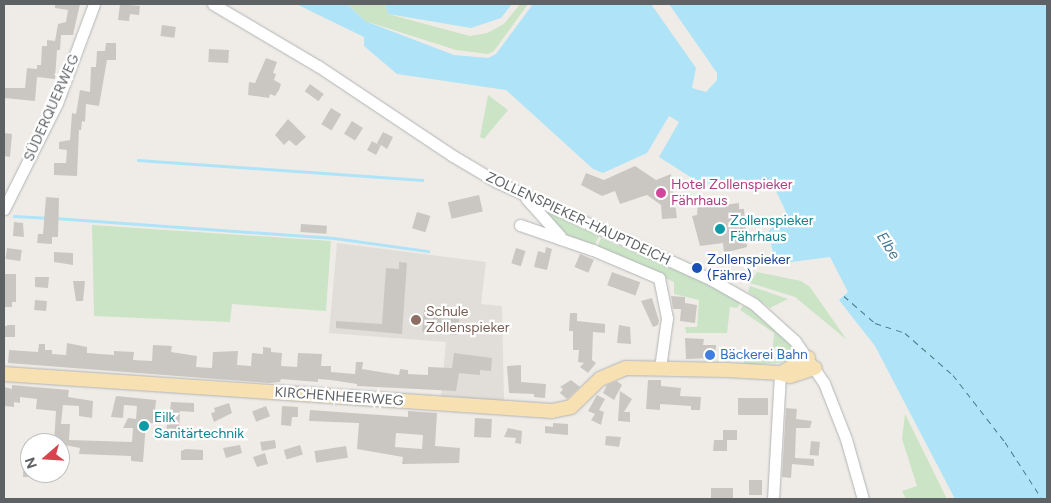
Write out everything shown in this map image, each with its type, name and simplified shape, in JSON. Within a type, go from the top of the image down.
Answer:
[{"type":"main road","points":[[780,373],[812,363]]},
{"type":"main road","name":"KIRCHENHEERWEG","points":[[4,374],[552,412],[577,404],[600,379],[611,372],[632,367],[780,373]]},
{"type":"street","name":"SÜDERQUERWEG","points":[[4,209],[57,102],[94,4]]},
{"type":"street","name":"ZOLLENSPIEKER-HAUPTDEICH","points":[[213,4],[318,66],[453,156],[526,196],[734,291],[779,325],[812,363],[836,411],[863,499]]},
{"type":"street","points":[[526,196],[561,238]]},
{"type":"street","points":[[520,225],[561,238],[659,278],[667,318],[660,368]]},
{"type":"street","points":[[773,499],[780,373]]},
{"type":"shaded area","name":"Schule Zollenspieker","points":[[337,243],[486,262],[481,304],[502,306],[504,402],[441,397],[446,342],[329,333]]},
{"type":"green space","points":[[347,4],[385,4],[388,14],[470,36],[487,33],[504,24],[520,4],[528,4],[494,51],[488,54],[456,50],[365,21]]},
{"type":"green space","points":[[488,95],[508,110],[484,139],[480,137]]},
{"type":"green space","points":[[538,208],[599,236],[594,246],[563,234]]},
{"type":"green space","points":[[92,225],[331,241],[326,311],[232,304],[230,322],[94,316]]},
{"type":"green space","points":[[601,238],[710,285],[741,302],[737,308],[730,307],[727,333],[686,333],[685,327],[697,327],[699,300],[674,294],[674,282],[597,248]]},
{"type":"green space","points":[[757,272],[801,281],[810,287],[847,340],[795,297],[750,283]]},
{"type":"green space","points":[[750,286],[788,299],[770,308],[748,292]]},
{"type":"green space","points":[[744,304],[791,343],[796,352],[795,358],[780,363],[744,365],[744,355],[748,353],[751,360],[778,357],[773,346],[774,333],[740,310]]},
{"type":"green space","points":[[905,414],[947,499],[906,499],[902,491],[917,486],[902,439]]},
{"type":"water","name":"Elbe","points":[[296,4],[347,4],[365,21],[454,55],[488,58],[496,54],[533,4],[651,4],[696,68],[692,88],[706,92],[717,80],[717,73],[669,4],[1047,4],[1047,499],[955,499],[875,346],[839,300],[848,292],[830,257],[776,264],[768,232],[786,212],[775,189],[751,183],[700,183],[659,157],[679,122],[669,116],[647,153],[603,173],[593,169],[506,90],[397,74],[364,46],[364,37]]},
{"type":"water","points":[[385,4],[512,4],[501,18],[471,28],[388,14]]},
{"type":"building","points":[[55,4],[80,4],[73,35],[61,35],[60,50],[57,50],[55,79],[37,77],[35,101],[4,98],[4,88],[25,88],[27,68],[37,69],[37,65],[41,65],[42,46],[47,46],[47,40],[55,41],[58,24],[66,22],[68,10],[55,8]]},
{"type":"building","points":[[120,4],[140,6],[139,15],[130,14],[129,21],[118,20]]},
{"type":"building","points":[[162,25],[176,27],[174,38],[160,36]]},
{"type":"building","points":[[106,43],[116,43],[116,60],[107,60],[99,106],[86,104],[85,122],[82,121],[81,130],[79,130],[77,176],[54,175],[54,163],[66,163],[67,150],[59,149],[59,142],[70,140],[72,113],[76,114],[80,90],[90,92],[91,67],[96,67],[97,51],[105,51]]},
{"type":"building","points":[[209,49],[229,50],[228,63],[208,62]]},
{"type":"building","points":[[266,58],[277,62],[273,73],[276,74],[274,80],[281,84],[279,90],[275,96],[270,94],[269,98],[248,95],[249,82],[255,83]]},
{"type":"building","points":[[310,84],[324,94],[318,101],[305,91]]},
{"type":"building","points":[[331,108],[341,114],[332,130],[321,124]]},
{"type":"building","points":[[288,119],[306,137],[296,146],[289,140],[284,145],[275,135]]},
{"type":"building","points":[[352,121],[363,128],[355,141],[344,134]]},
{"type":"building","points":[[383,132],[393,137],[387,149],[381,145],[376,155],[367,150],[372,141],[379,145],[377,143]]},
{"type":"building","points":[[4,133],[12,134],[10,157],[4,156]]},
{"type":"building","name":"Hotel Zollenspieker Fährhaus","points":[[635,166],[656,180],[671,174],[677,218],[662,219],[661,205],[647,195],[620,204],[615,191],[602,196],[581,185],[586,173],[604,180]]},
{"type":"building","points":[[479,195],[483,212],[452,219],[448,202]]},
{"type":"building","points":[[46,197],[59,198],[58,237],[52,237],[52,244],[37,243],[38,234],[43,234]]},
{"type":"building","name":"Zollenspieker Fährhaus","points":[[707,200],[708,207],[739,203],[739,209],[744,209],[747,247],[724,253],[723,243],[700,246],[692,216],[697,215],[698,201]]},
{"type":"building","points":[[417,212],[430,216],[425,232],[412,228]]},
{"type":"building","points":[[14,222],[23,223],[24,237],[13,236]]},
{"type":"building","points":[[301,224],[327,226],[326,234],[300,232]]},
{"type":"building","points":[[546,247],[552,249],[547,270],[534,267],[538,251],[545,253]]},
{"type":"building","points":[[7,248],[22,250],[20,261],[5,259]]},
{"type":"building","points":[[516,248],[526,251],[521,266],[511,263]]},
{"type":"building","points":[[54,252],[73,253],[73,265],[54,262]]},
{"type":"building","points":[[580,254],[594,260],[588,273],[575,267]]},
{"type":"building","points":[[399,262],[407,263],[402,334],[336,328],[336,321],[382,324],[386,268],[399,269]]},
{"type":"building","points":[[612,272],[640,282],[635,295],[607,285]]},
{"type":"building","points":[[4,274],[16,274],[16,302],[12,302],[12,307],[4,307]]},
{"type":"building","points":[[35,277],[49,277],[48,288],[35,287]]},
{"type":"building","points":[[73,281],[85,281],[83,301],[76,301]]},
{"type":"building","points":[[671,296],[685,297],[685,303],[697,305],[695,323],[680,321],[681,309],[673,309]]},
{"type":"building","points":[[652,298],[659,321],[658,325],[653,327],[641,301]]},
{"type":"building","points":[[35,300],[47,301],[46,311],[34,310]]},
{"type":"building","points":[[432,308],[460,310],[458,335],[422,332],[424,310],[433,311]]},
{"type":"building","points":[[570,313],[577,313],[577,321],[605,324],[605,333],[593,332],[592,360],[596,363],[588,373],[580,367],[584,363],[578,362],[579,350],[573,350],[573,331],[569,331]]},
{"type":"building","points":[[15,325],[15,337],[4,337],[4,327]]},
{"type":"building","points":[[619,325],[630,327],[631,344],[617,343]]},
{"type":"building","points":[[685,338],[704,339],[703,345],[716,345],[715,358],[686,359]]},
{"type":"building","points":[[67,343],[87,347],[87,353],[114,355],[114,351],[134,352],[133,360],[152,361],[153,345],[172,346],[171,352],[197,356],[196,367],[212,368],[213,352],[238,351],[237,365],[251,366],[252,353],[263,354],[263,347],[271,348],[271,352],[282,353],[281,366],[297,367],[298,353],[322,354],[321,366],[331,366],[331,372],[355,374],[356,362],[363,362],[362,369],[399,375],[400,369],[408,370],[408,374],[428,375],[428,367],[452,368],[454,353],[492,358],[491,371],[480,370],[480,375],[459,373],[456,391],[357,386],[357,384],[318,379],[318,382],[281,379],[280,382],[269,383],[8,363],[9,350],[38,352],[39,344],[45,344],[45,350],[52,350],[52,354],[66,355]]},
{"type":"building","points":[[521,365],[521,382],[546,384],[545,398],[534,397],[534,394],[509,393],[507,366]]},
{"type":"building","points":[[571,380],[580,387],[567,399],[560,393],[563,389],[560,387]]},
{"type":"building","points":[[648,380],[661,380],[661,386],[681,388],[680,396],[701,397],[700,410],[691,410],[691,406],[660,404],[660,410],[646,409]]},
{"type":"building","points":[[617,381],[622,385],[614,400],[603,393],[607,385]]},
{"type":"building","points":[[12,385],[69,390],[68,397],[93,401],[92,418],[79,416],[79,406],[63,405],[61,424],[70,424],[69,433],[55,433],[56,411],[36,409],[37,399],[20,397],[20,403],[14,402],[14,407],[4,406],[4,387],[12,389]]},
{"type":"building","points":[[620,391],[632,399],[624,412],[630,412],[630,422],[618,421]]},
{"type":"building","points":[[597,395],[605,399],[599,410],[604,412],[601,425],[591,420],[595,414],[588,411]]},
{"type":"building","points":[[116,396],[156,400],[155,411],[170,412],[171,402],[194,403],[194,412],[180,411],[179,435],[166,434],[167,424],[146,423],[143,462],[131,461],[131,456],[79,454],[80,448],[70,446],[70,440],[132,442],[133,428],[123,428],[128,418],[136,419],[137,406],[124,405],[123,418],[111,417]]},
{"type":"building","points":[[738,398],[768,398],[768,415],[738,415]]},
{"type":"building","points":[[229,403],[232,413],[214,422],[211,413],[215,412],[214,408]]},
{"type":"building","points":[[266,406],[270,416],[256,422],[252,412]]},
{"type":"building","points":[[282,406],[298,407],[298,417],[292,417],[291,426],[281,425]]},
{"type":"building","points":[[786,408],[797,409],[796,419],[812,421],[810,428],[796,428],[795,458],[814,459],[814,466],[792,464],[791,478],[782,477]]},
{"type":"building","points":[[310,410],[408,417],[408,411],[437,413],[435,446],[460,448],[459,463],[402,464],[403,457],[357,449],[359,423],[309,421]],"holes":[[[396,433],[423,435],[422,449],[395,447]]]},
{"type":"building","points":[[475,418],[492,419],[491,438],[474,437]]},
{"type":"building","points":[[553,423],[568,424],[568,435],[545,433],[545,426],[553,427]]},
{"type":"building","points":[[508,428],[522,431],[521,444],[515,443],[516,438],[504,437]]},
{"type":"building","points":[[723,430],[737,430],[737,440],[727,440],[727,451],[713,451],[714,440],[723,440]]},
{"type":"building","points":[[606,436],[621,437],[619,447],[605,445]]},
{"type":"building","points":[[275,440],[276,448],[262,451],[260,442]]},
{"type":"building","points":[[811,441],[820,442],[818,456],[810,455]]},
{"type":"building","points":[[240,445],[242,453],[226,458],[223,448]]},
{"type":"building","points":[[300,445],[303,455],[287,460],[284,450]]},
{"type":"building","points":[[346,446],[348,458],[316,463],[314,451]]},
{"type":"building","points":[[186,449],[203,450],[203,460],[181,460],[181,451]]},
{"type":"building","points":[[265,453],[268,464],[257,467],[253,457]]},
{"type":"building","points":[[749,480],[762,480],[762,495],[749,495]]},
{"type":"building","points":[[711,488],[733,488],[733,499],[711,499]]},
{"type":"waterway","points":[[138,160],[422,180]]},
{"type":"waterway","points":[[14,216],[47,218]]},
{"type":"waterway","points":[[55,218],[334,238],[428,251]]},
{"type":"ferry route","points":[[844,296],[875,323],[905,333],[953,375],[1005,442],[1042,499]]},
{"type":"place","name":"Hotel Zollenspieker Fährhaus","points":[[661,193]]},
{"type":"place","name":"Zollenspieker Fährhaus","points":[[720,229]]},
{"type":"place","name":"Zollenspieker (Fähre)","points":[[697,268]]},
{"type":"place","name":"Schule Zollenspieker","points":[[416,320]]},
{"type":"place","name":"Bäckerei Bahn","points":[[710,355]]},
{"type":"place","name":"Eilk Sanitärtechnik","points":[[144,426]]}]
